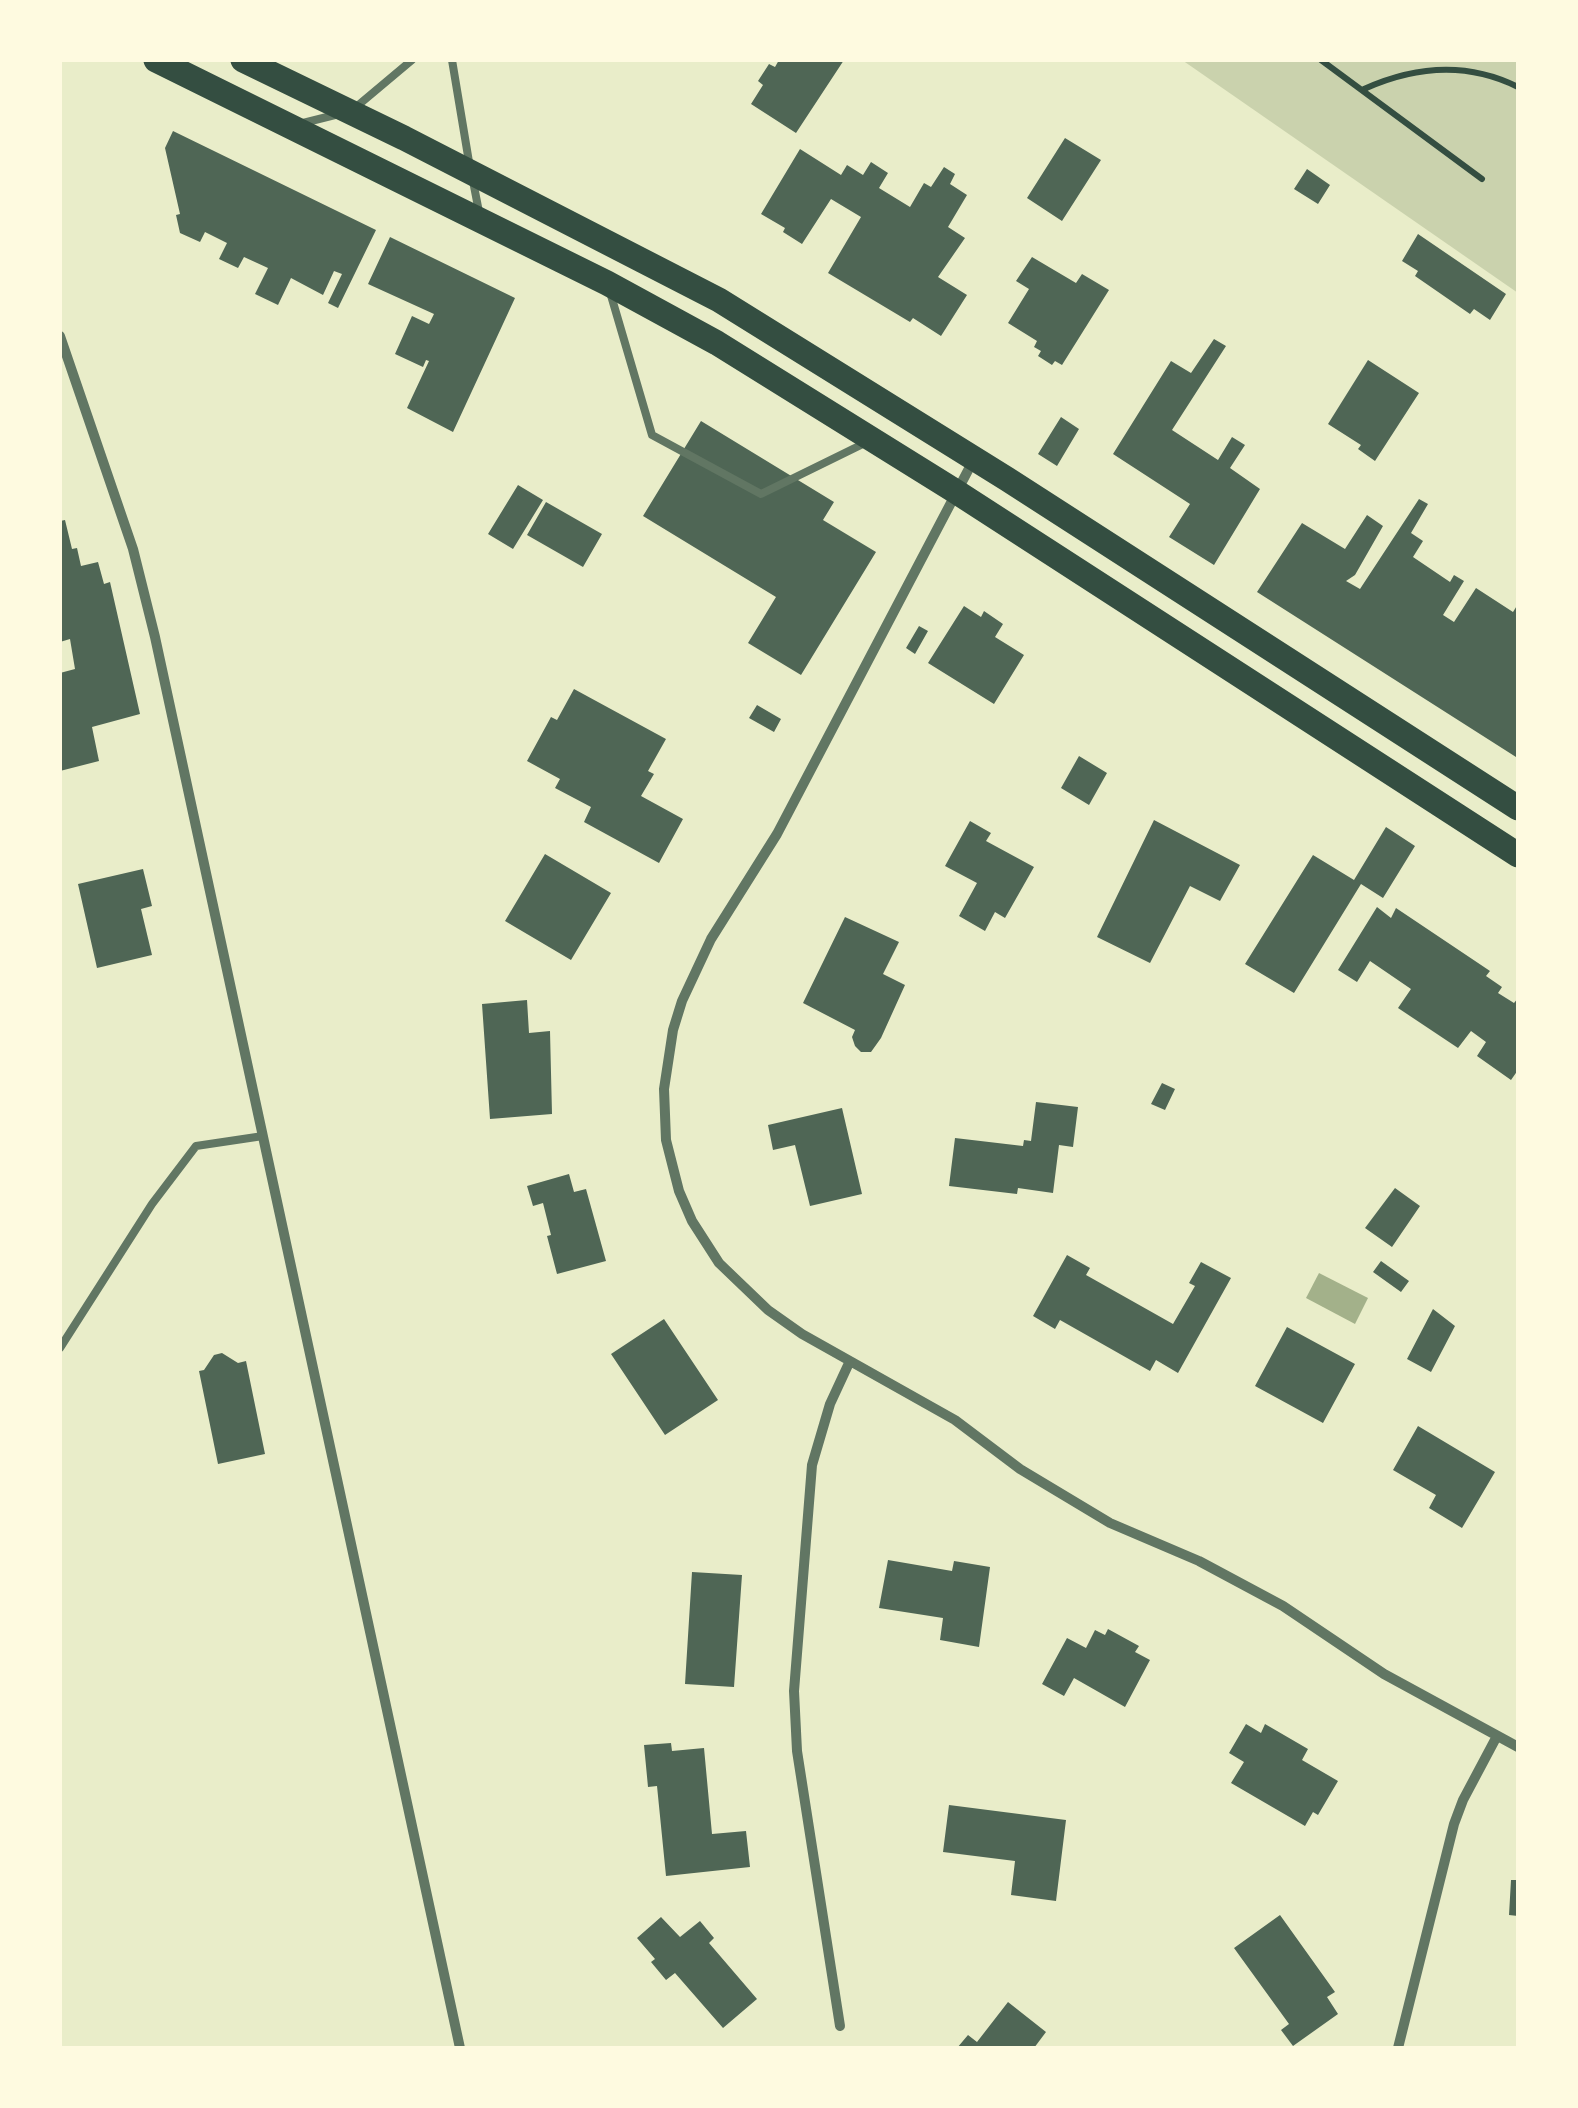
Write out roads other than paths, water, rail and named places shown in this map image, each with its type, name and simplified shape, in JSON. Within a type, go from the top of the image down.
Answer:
[{"type":"main road","points":[[156,60],[607,283],[717,343],[874,438],[1518,856]]},
{"type":"main road","points":[[243,60],[719,300],[974,458],[1518,808]]},
{"type":"street","points":[[60,336],[134,549],[460,2048]]},
{"type":"street","points":[[974,458],[777,834],[695,970],[682,1001],[666,1064],[666,1140],[679,1191],[699,1233],[720,1263],[768,1310],[849,1364],[955,1420],[1020,1469],[1110,1523],[1284,1606],[1384,1674],[1518,1747]]},
{"type":"street","points":[[840,2026],[796,1751],[794,1691],[812,1465],[830,1404],[849,1364]]},
{"type":"street","points":[[1398,2048],[1454,1824],[1462,1800],[1497,1736]]},
{"type":"lane","points":[[290,126],[350,112],[412,60]]},
{"type":"lane","points":[[452,60],[481,221]]},
{"type":"lane","points":[[607,283],[652,436],[761,494],[874,438]]},
{"type":"lane","points":[[60,1348],[152,1204],[196,1146],[264,1136]]}]
